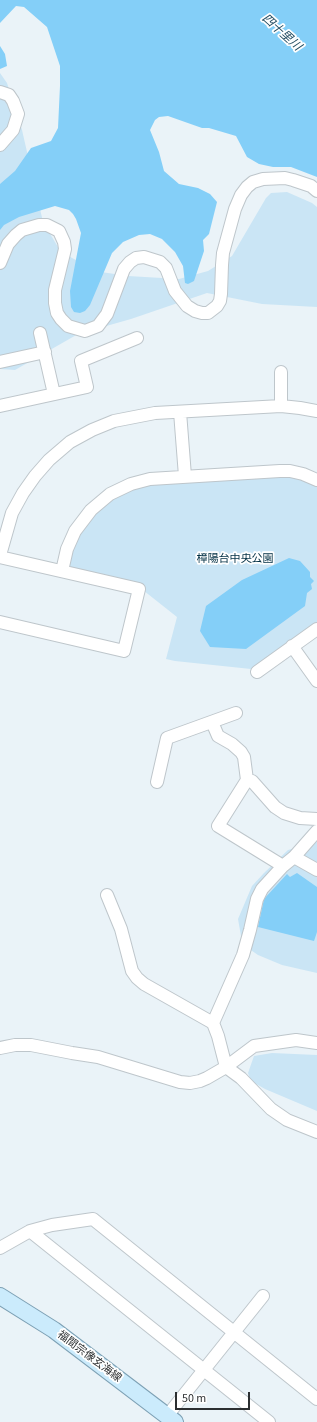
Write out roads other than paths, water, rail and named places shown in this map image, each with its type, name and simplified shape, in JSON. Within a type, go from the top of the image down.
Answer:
[{"type":"main road","name":"福間宗像玄海線","points":[[0,1296],[54,1330],[171,1419]]},
{"type":"street","points":[[0,92],[9,96],[17,108],[18,114],[14,130],[0,145]]},
{"type":"street","points":[[0,263],[8,244],[22,230],[39,225],[47,225],[59,231],[64,242],[63,259],[56,290],[55,303],[57,313],[68,326],[85,331],[98,326],[107,314],[124,268],[136,258],[144,257],[160,262],[166,268],[175,291],[187,306],[195,311],[202,313],[208,312],[217,306],[220,301],[223,253],[235,209],[241,195],[247,187],[253,182],[262,179],[285,178],[311,186],[317,191]]},
{"type":"street","points":[[40,333],[54,394]]},
{"type":"street","points":[[0,406],[87,387],[81,361],[137,338]]},
{"type":"street","points":[[0,362],[45,352]]},
{"type":"street","points":[[281,372],[281,406]]},
{"type":"street","points":[[0,622],[124,651],[139,589],[0,556],[12,513],[23,493],[49,460],[70,442],[92,430],[114,421],[138,415],[281,406],[317,411]]},
{"type":"street","points":[[180,412],[185,476]]},
{"type":"street","points":[[62,571],[67,549],[75,531],[91,510],[110,494],[131,484],[150,479],[185,476],[290,471],[303,474],[317,480]]},
{"type":"street","points":[[257,672],[317,629]]},
{"type":"street","points":[[292,646],[317,681]]},
{"type":"street","points":[[158,782],[167,738],[236,713]]},
{"type":"street","points":[[212,722],[218,736],[232,744],[241,752],[244,758],[247,780],[218,826],[283,866]]},
{"type":"street","points":[[247,780],[252,781],[275,806],[284,813],[300,818],[317,820]]},
{"type":"street","points":[[213,1023],[243,955],[257,899],[262,889],[283,866],[294,857],[317,831]]},
{"type":"street","points":[[294,857],[317,870]]},
{"type":"street","points":[[107,895],[121,929],[132,971],[137,978],[144,984],[213,1023],[226,1067],[241,1078],[271,1109],[287,1120],[317,1132]]},
{"type":"street","points":[[0,1048],[15,1045],[32,1045],[98,1057],[185,1083],[200,1082],[226,1067],[254,1046],[296,1040],[317,1043]]},
{"type":"street","points":[[0,1248],[30,1231],[52,1225],[93,1218],[317,1399]]},
{"type":"street","points":[[30,1231],[269,1422]]},
{"type":"street","points":[[171,1419],[204,1370],[263,1296]]},
{"type":"water","name":"四十里川","points":[[0,0],[317,0],[317,177],[291,167],[273,167],[259,164],[247,157],[236,136],[209,128],[202,128],[168,116],[159,117],[155,120],[150,130],[159,152],[164,171],[179,184],[198,188],[210,194],[217,202],[209,234],[203,240],[204,251],[194,281],[188,284],[185,283],[183,266],[175,252],[162,239],[150,234],[139,235],[123,242],[112,253],[90,305],[85,311],[80,313],[74,312],[71,307],[70,291],[81,233],[73,214],[69,210],[55,206],[19,217],[4,225],[0,230],[0,184],[15,171],[31,148],[51,141],[58,128],[60,66],[47,27],[24,7],[16,6],[0,23]]},
{"type":"water","points":[[0,46],[5,54],[7,66],[0,69]]},
{"type":"water","points":[[289,558],[300,561],[310,572],[310,577],[314,581],[311,584],[312,589],[307,593],[305,606],[246,649],[210,647],[200,631],[206,606],[242,580]]},
{"type":"water","points":[[297,873],[317,887],[317,932],[314,941],[258,927],[264,899],[287,874],[290,877]]},
{"type":"park label","name":"樟陽台中央公園","points":[[235,560]]}]
